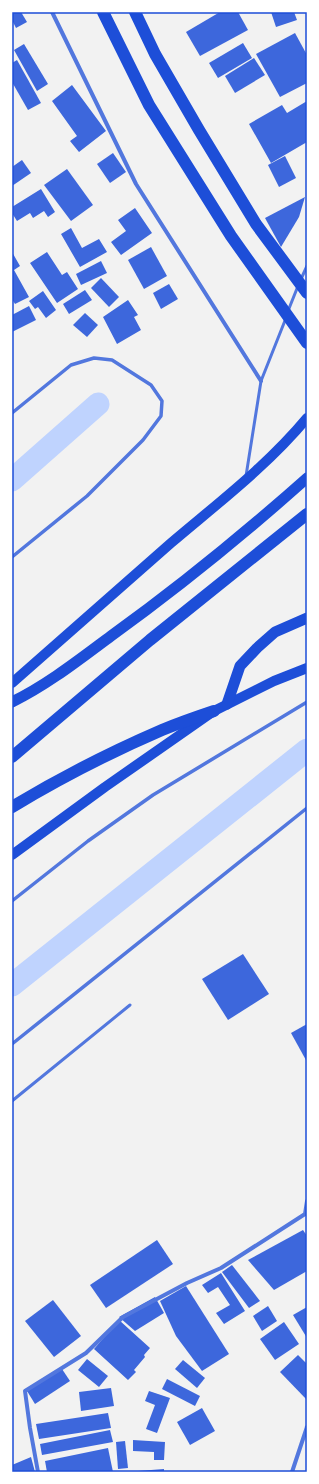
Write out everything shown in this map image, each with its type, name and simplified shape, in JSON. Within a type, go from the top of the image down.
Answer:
[{"type":"highway","points":[[103,12],[149,105],[231,236],[307,343]]},
{"type":"highway","points":[[135,12],[155,54],[198,130],[256,224],[307,293]]},
{"type":"highway","points":[[12,702],[69,666],[167,596],[261,519],[307,478]]},
{"type":"highway","points":[[12,757],[150,640],[307,514]]},
{"type":"highway","points":[[227,704],[240,666],[275,632],[307,618]]},
{"type":"highway","points":[[12,807],[42,789],[105,757],[162,730],[214,710]]},
{"type":"main road","points":[[12,683],[165,549],[259,470],[283,446],[307,418]]},
{"type":"main road","points":[[12,855],[214,710],[274,681],[307,668]]},
{"type":"street","points":[[52,12],[136,184],[261,380]]},
{"type":"street","points":[[12,413],[71,365],[94,358],[112,360],[151,385],[162,401],[161,416],[143,440],[87,496],[12,557]]},
{"type":"street","points":[[12,902],[88,841],[152,795],[307,702]]},
{"type":"street","points":[[12,1044],[307,808]]},
{"type":"street","points":[[38,1472],[25,1391],[86,1353],[122,1317],[221,1268],[306,1216],[307,1200]]},
{"type":"street","points":[[292,1472],[307,1427]]},
{"type":"lane","points":[[245,481],[261,380],[307,266]]},
{"type":"lane","points":[[12,1101],[130,1004]]},
{"type":"building","points":[[12,12],[21,12],[27,22],[16,28],[12,20]]},
{"type":"building","points":[[220,12],[238,12],[248,30],[200,56],[186,32]]},
{"type":"building","points":[[271,12],[294,12],[297,20],[276,27]]},
{"type":"building","points":[[295,33],[307,55],[307,83],[280,97],[256,54]]},
{"type":"building","points":[[243,43],[252,58],[218,78],[209,63]]},
{"type":"building","points":[[24,44],[48,84],[37,91],[14,50]]},
{"type":"building","points":[[254,58],[265,75],[235,93],[225,76]]},
{"type":"building","points":[[17,60],[41,103],[28,110],[12,82],[12,63]]},
{"type":"building","points":[[72,85],[106,131],[79,152],[70,141],[77,136],[52,101]]},
{"type":"building","points":[[307,101],[307,142],[271,163],[249,124],[282,105],[287,113]]},
{"type":"building","points":[[113,153],[126,172],[110,183],[97,164]]},
{"type":"building","points":[[285,156],[296,178],[279,187],[268,165]]},
{"type":"building","points":[[22,160],[31,173],[12,186],[12,167]]},
{"type":"building","points":[[67,169],[93,205],[71,221],[44,185]]},
{"type":"building","points":[[41,189],[55,212],[48,217],[44,211],[33,218],[30,213],[17,221],[12,213],[12,207]]},
{"type":"building","points":[[305,197],[299,217],[281,247],[265,218]]},
{"type":"building","points":[[135,208],[152,233],[121,255],[111,242],[126,231],[118,220]]},
{"type":"building","points":[[71,228],[82,248],[99,239],[107,252],[80,267],[61,234]]},
{"type":"building","points":[[151,247],[167,276],[144,289],[128,260]]},
{"type":"building","points":[[12,252],[20,266],[14,270],[29,297],[15,304],[12,299]]},
{"type":"building","points":[[47,252],[62,275],[67,272],[78,289],[57,303],[30,263]]},
{"type":"building","points":[[101,261],[107,273],[81,285],[76,274]]},
{"type":"building","points":[[101,278],[119,297],[109,307],[91,288]]},
{"type":"building","points":[[169,284],[178,299],[161,309],[153,293]]},
{"type":"building","points":[[85,290],[92,300],[69,314],[63,304]]},
{"type":"building","points":[[43,291],[56,310],[46,318],[38,307],[35,309],[29,301]]},
{"type":"building","points":[[128,300],[138,315],[134,317],[141,330],[117,344],[103,317]]},
{"type":"building","points":[[29,306],[36,320],[12,332],[12,315]]},
{"type":"building","points":[[85,313],[98,325],[87,337],[73,325]]},
{"type":"building","points":[[243,954],[269,994],[228,1020],[202,979]]},
{"type":"building","points":[[307,1024],[307,1062],[291,1033]]},
{"type":"building","points":[[303,1230],[307,1236],[307,1271],[274,1290],[248,1260]]},
{"type":"building","points":[[157,1240],[173,1264],[106,1308],[90,1285]]},
{"type":"building","points":[[232,1265],[260,1301],[249,1308],[222,1272]]},
{"type":"building","points":[[221,1273],[245,1311],[224,1324],[216,1313],[230,1305],[218,1287],[208,1293],[202,1285]]},
{"type":"building","points":[[186,1286],[229,1354],[202,1371],[176,1336],[160,1301]]},
{"type":"building","points":[[155,1297],[164,1313],[135,1331],[119,1317]]},
{"type":"building","points":[[53,1300],[81,1336],[54,1357],[25,1321]]},
{"type":"building","points":[[268,1306],[277,1321],[262,1331],[253,1316]]},
{"type":"building","points":[[307,1307],[307,1338],[293,1315]]},
{"type":"building","points":[[119,1320],[150,1348],[144,1355],[145,1357],[134,1370],[136,1372],[128,1380],[94,1349]]},
{"type":"building","points":[[284,1322],[299,1344],[275,1360],[260,1339]]},
{"type":"building","points":[[298,1355],[307,1364],[307,1400],[280,1372]]},
{"type":"building","points":[[87,1359],[108,1376],[99,1387],[78,1370]]},
{"type":"building","points":[[183,1360],[205,1378],[197,1388],[175,1369]]},
{"type":"building","points":[[62,1369],[70,1381],[35,1404],[27,1391]]},
{"type":"building","points":[[167,1379],[200,1396],[195,1406],[162,1389]]},
{"type":"building","points":[[111,1388],[114,1406],[81,1411],[79,1392]]},
{"type":"building","points":[[149,1391],[170,1398],[157,1433],[146,1429],[155,1405],[145,1401]]},
{"type":"building","points":[[202,1408],[215,1431],[190,1445],[177,1422]]},
{"type":"building","points":[[108,1413],[111,1428],[39,1439],[36,1424]]},
{"type":"building","points":[[110,1430],[113,1442],[42,1455],[40,1444]]},
{"type":"building","points":[[133,1440],[165,1442],[164,1460],[154,1460],[154,1452],[133,1451]]},
{"type":"building","points":[[125,1441],[128,1468],[118,1469],[116,1442]]},
{"type":"building","points":[[108,1448],[113,1472],[47,1472],[45,1461]]},
{"type":"building","points":[[31,1457],[35,1472],[12,1472],[12,1465]]},
{"type":"building","points":[[164,1469],[164,1472],[138,1472],[138,1471]]},
{"type":"waterway","points":[[12,480],[98,404]]},
{"type":"waterway","points":[[12,985],[307,750]]}]
